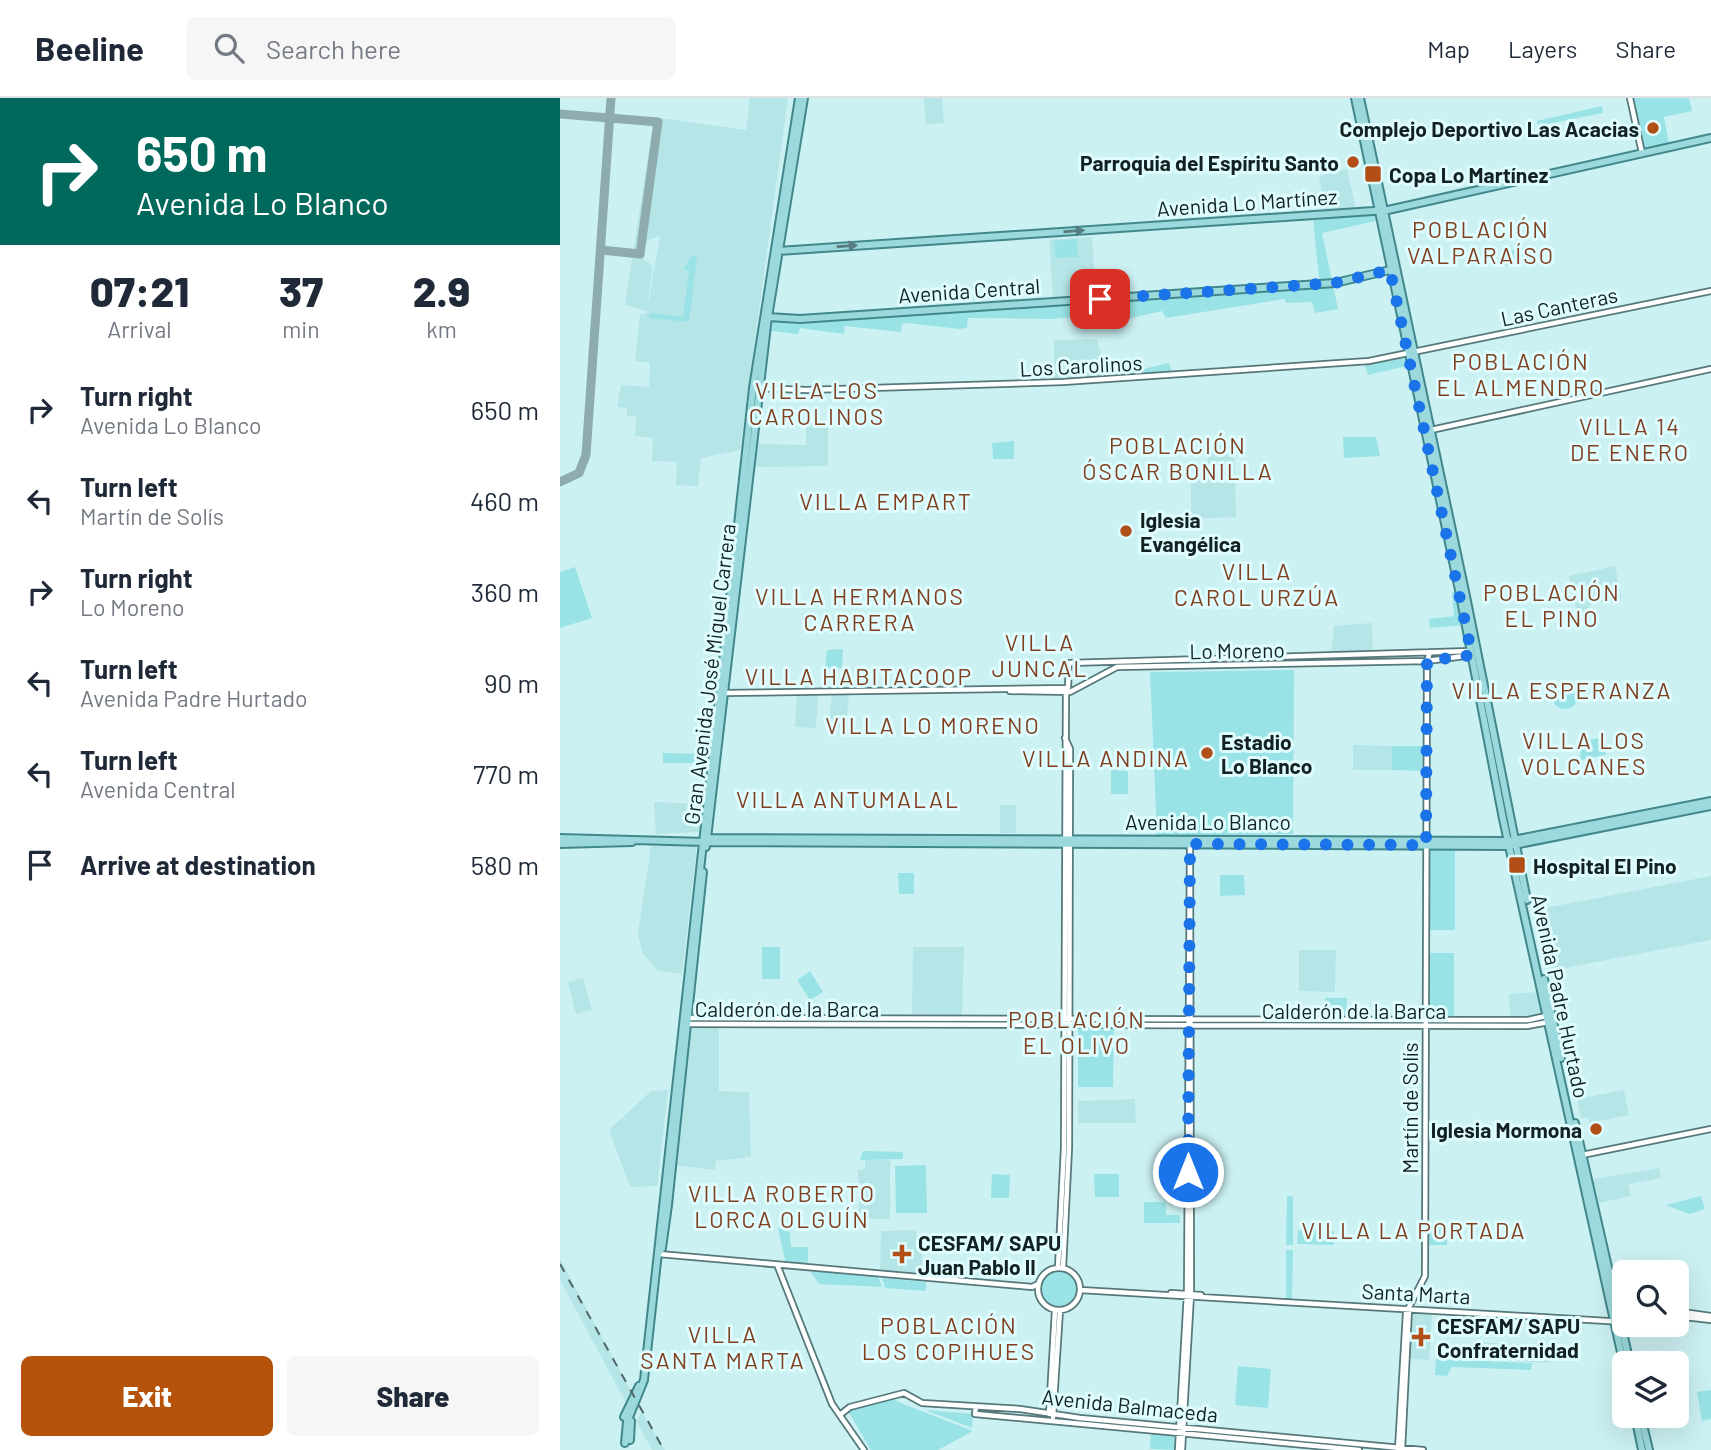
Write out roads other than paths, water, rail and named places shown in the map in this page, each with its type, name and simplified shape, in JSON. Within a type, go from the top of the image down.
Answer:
[{"type":"main road","name":"Gran Avenida José Miguel Carrera","points":[[628,1444],[627,1422],[642,1389],[645,1365],[765,319],[801,98]]},
{"type":"main road","name":"Avenida Padre Hurtado","points":[[1355,98],[1394,272],[1576,1149],[1612,1286]]},
{"type":"main road","name":"Avenida Padre Hurtado","points":[[1360,98],[1380,211]]},
{"type":"main road","name":"Avenida Lo Martínez","points":[[776,249],[1380,211],[1711,138]]},
{"type":"main road","name":"Avenida Central","points":[[765,319],[800,319],[1335,283],[1394,272]]},
{"type":"main road","name":"Avenida Padre Hurtado","points":[[1411,353],[1431,430],[1474,654]]},
{"type":"main road","name":"Avenida Lo Blanco","points":[[1512,843],[1711,800]]},
{"type":"main road","name":"Avenida Lo Blanco","points":[[560,838],[1512,843],[1711,806]]},
{"type":"main road","name":"Avenida Lo Blanco","points":[[560,844],[647,840]]},
{"type":"main road","name":"Avenida Padre Hurtado","points":[[1550,1019],[1612,1282]]},
{"type":"main road","name":"Gran Avenida José Miguel Carrera","points":[[633,1450],[628,1444],[624,1420],[645,1365]]},
{"type":"main road","points":[[1637,1428],[1642,1450]]},
{"type":"main road","points":[[1644,1428],[1649,1450]]},
{"type":"street","points":[[1630,98],[1642,153]]},
{"type":"street","name":"Las Canteras","points":[[1411,353],[1711,291]]},
{"type":"street","name":"Los Carolinos","points":[[757,388],[806,390],[1087,381],[1362,361],[1411,353]]},
{"type":"street","points":[[1431,430],[1711,369]]},
{"type":"street","name":"Lo Moreno","points":[[1067,690],[1069,663],[1430,652],[1474,654]]},
{"type":"street","name":"Martín de Solís","points":[[1400,1449],[1409,1309],[1424,1276],[1427,661],[1430,652]]},
{"type":"street","name":"Lo Moreno","points":[[721,694],[1067,690],[1117,667],[1427,661],[1474,654]]},
{"type":"street","points":[[1348,655],[1349,663]]},
{"type":"street","points":[[1061,1268],[1070,749],[1064,740],[1067,690]]},
{"type":"street","points":[[1180,1450],[1189,1295],[1190,842]]},
{"type":"street","name":"Calderón de la Barca","points":[[686,1021],[1190,1022],[1550,1019]]},
{"type":"street","name":"Calderón de la Barca","points":[[1190,1022],[1524,1026],[1550,1019]]},
{"type":"street","points":[[1523,1020],[1524,1026]]},
{"type":"street","points":[[1576,1149],[1582,1155],[1711,1129]]},
{"type":"street","points":[[658,1254],[781,1268],[1035,1286]]},
{"type":"street","points":[[781,1268],[831,1401],[863,1450]]},
{"type":"street","points":[[1061,1268],[1076,1276],[1080,1290],[1075,1303],[1058,1310],[1044,1305],[1035,1286],[1044,1273],[1061,1268]]},
{"type":"street","name":"Santa Marta","points":[[1080,1290],[1612,1320]]},
{"type":"street","points":[[1051,1416],[1058,1310]]},
{"type":"street","points":[[1689,1315],[1711,1318]]},
{"type":"street","name":"Avenida Balmaceda","points":[[841,1414],[850,1407],[904,1393],[922,1403],[976,1406],[1359,1450]]},
{"type":"street","name":"Avenida Balmaceda","points":[[976,1406],[975,1414],[1051,1416]]},
{"type":"street","name":"Avenida Balmaceda","points":[[1182,1430],[1423,1450]]},
{"type":"railway","points":[[560,1264],[664,1450]]},
{"type":"place","name":"Complejo Deportivo Las Acacias","points":[[1653,128]]},
{"type":"place","name":"Parroquia del Espíritu Santo","points":[[1353,162]]},
{"type":"place","name":"Copa Lo Martínez","points":[[1373,174]]},
{"type":"place","name":"Iglesia Evangélica","points":[[1126,531]]},
{"type":"place","name":"Estadio Lo Blanco","points":[[1207,753]]},
{"type":"place","name":"Hospital El Pino","points":[[1517,865]]},
{"type":"place","name":"Iglesia Mormona","points":[[1596,1129]]},
{"type":"place","name":"CESFAM/ SAPU Juan Pablo II","points":[[902,1254]]},
{"type":"place","name":"CESFAM/ SAPU Confraternidad","points":[[1421,1337]]},
{"type":"district","name":"POBLACIÓN VALPARAÍSO","points":[[1481,242]]},
{"type":"district","name":"POBLACIÓN EL ALMENDRO","points":[[1521,374]]},
{"type":"district","name":"VILLA LOS CAROLINOS","points":[[817,403]]},
{"type":"district","name":"VILLA 14 DE ENERO","points":[[1630,439]]},
{"type":"district","name":"POBLACIÓN ÓSCAR BONILLA","points":[[1178,458]]},
{"type":"district","name":"VILLA EMPART","points":[[886,501]]},
{"type":"district","name":"VILLA CAROL URZÚA","points":[[1257,584]]},
{"type":"district","name":"POBLACIÓN EL PINO","points":[[1552,605]]},
{"type":"district","name":"VILLA HERMANOS CARRERA","points":[[860,609]]},
{"type":"district","name":"VILLA JUNCAL","points":[[1040,655]]},
{"type":"district","name":"VILLA HABITACOOP","points":[[859,676]]},
{"type":"district","name":"VILLA ESPERANZA","points":[[1562,690]]},
{"type":"district","name":"VILLA LO MORENO","points":[[933,725]]},
{"type":"district","name":"VILLA LOS VOLCANES","points":[[1584,753]]},
{"type":"district","name":"VILLA ANDINA","points":[[1106,758]]},
{"type":"district","name":"VILLA ANTUMALAL","points":[[848,799]]},
{"type":"district","name":"POBLACIÓN EL OLIVO","points":[[1077,1032]]},
{"type":"district","name":"VILLA ROBERTO LORCA OLGUÍN","points":[[782,1206]]},
{"type":"district","name":"VILLA LA PORTADA","points":[[1414,1230]]},
{"type":"district","name":"POBLACIÓN LOS COPIHUES","points":[[949,1338]]},
{"type":"district","name":"VILLA SANTA MARTA","points":[[723,1347]]}]
